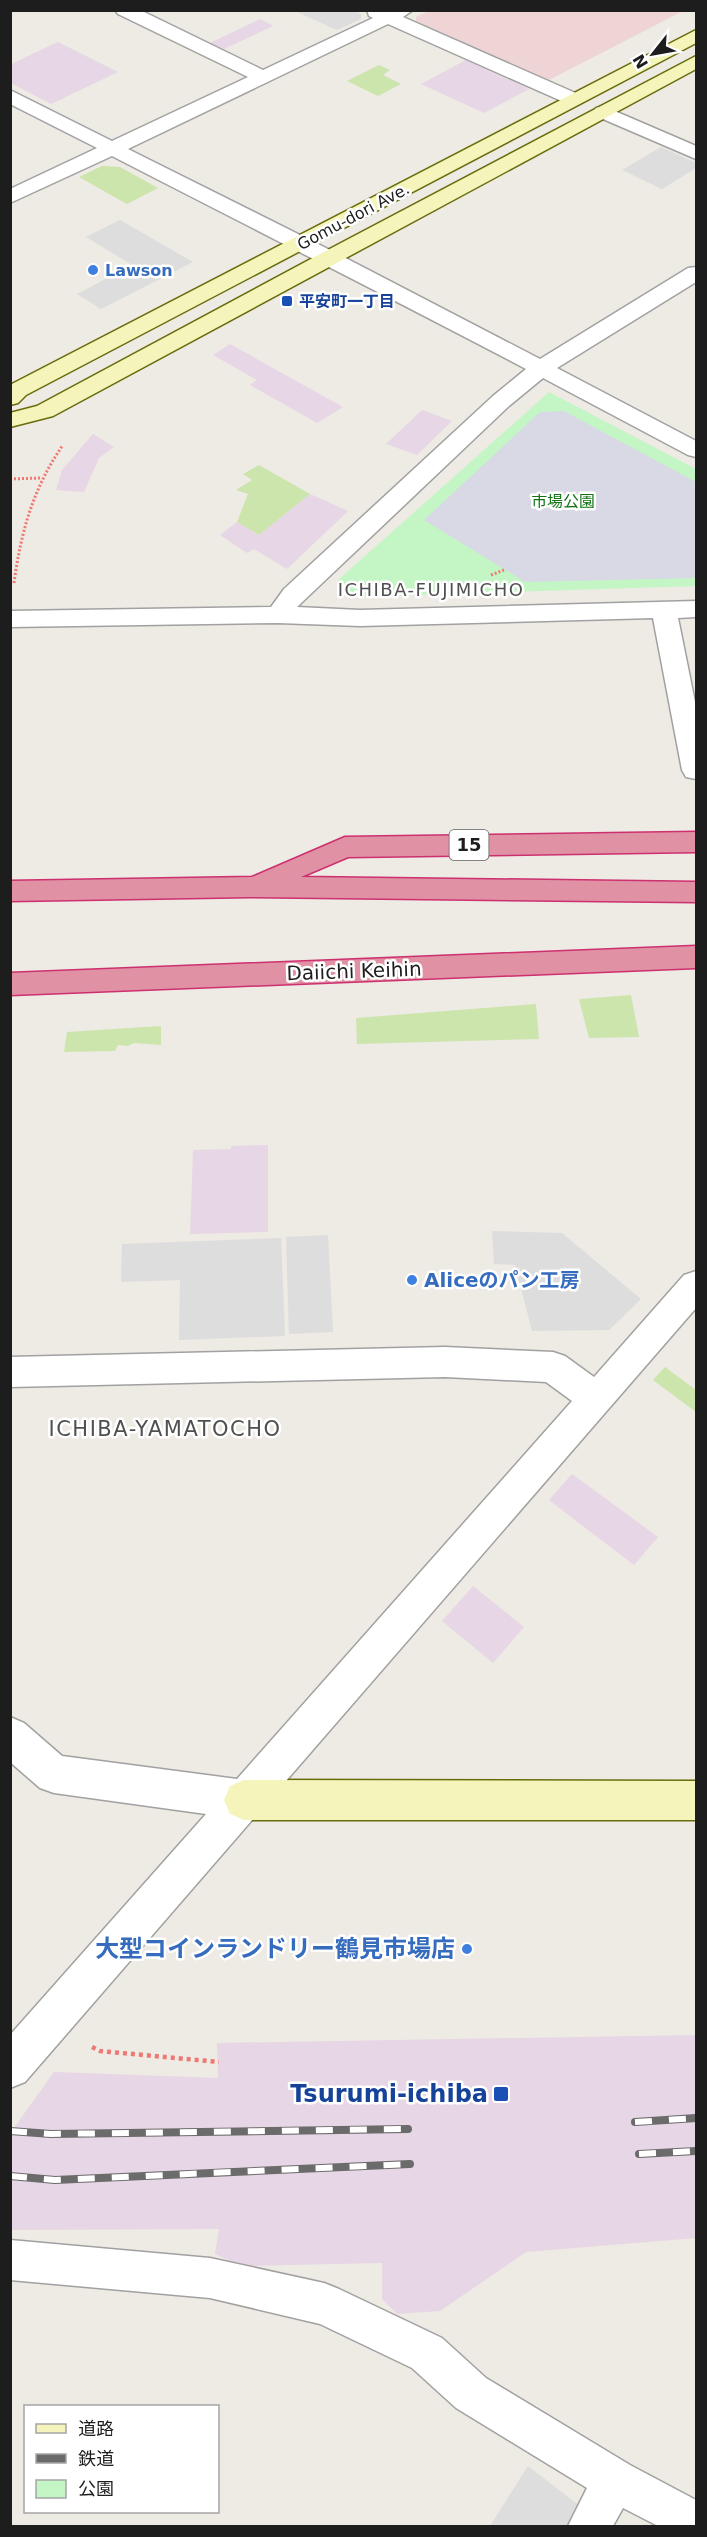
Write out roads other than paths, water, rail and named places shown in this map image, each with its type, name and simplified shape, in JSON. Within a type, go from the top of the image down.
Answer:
[{"type":"highway","name":"15","points":[[250,887],[345,847],[696,842]]},
{"type":"highway","name":"15","points":[[10,891],[250,887],[696,892]]},
{"type":"highway","points":[[683,958],[696,977]]},
{"type":"highway","name":"Daiichi Keihin","points":[[10,984],[683,958]]},
{"type":"street","points":[[124,10],[264,77]]},
{"type":"street","points":[[10,197],[264,77],[388,13],[573,99]]},
{"type":"street","name":"Gomu-dori Ave.","points":[[10,398],[18,390],[302,244],[696,36]]},
{"type":"street","name":"Gomu-dori Ave.","points":[[10,420],[45,411],[696,62]]},
{"type":"street","points":[[10,96],[329,257],[696,450]]},
{"type":"street","points":[[603,112],[696,153]]},
{"type":"street","points":[[279,615],[302,587],[501,402],[540,369],[693,279]]},
{"type":"street","points":[[10,619],[279,615],[360,618],[696,609]]},
{"type":"street","points":[[664,610],[696,770]]},
{"type":"street","points":[[10,2067],[696,1285]]},
{"type":"street","points":[[10,1372],[445,1362],[553,1366],[595,1398]]},
{"type":"street","points":[[10,1736],[54,1774],[244,1800],[696,1801]]},
{"type":"lane","points":[[10,2260],[210,2278],[324,2304],[426,2353],[471,2393],[615,2480],[696,2523]]},
{"type":"lane","points":[[590,2526],[615,2480]]},
{"type":"railway","points":[[635,2122],[696,2118]]},
{"type":"railway","points":[[10,2131],[51,2134],[408,2129]]},
{"type":"railway","points":[[639,2154],[696,2151]]},
{"type":"railway","points":[[10,2176],[55,2180],[410,2164]]},
{"type":"place","name":"Lawson","points":[[93,270]]},
{"type":"place","name":"平安町一丁目","points":[[287,301]]},
{"type":"place","name":"Aliceのパン工房","points":[[412,1280]]},
{"type":"place","name":"大型コインランドリー鶴見市場店","points":[[467,1949]]},
{"type":"place","name":"Tsurumi-ichiba","points":[[501,2094]]},
{"type":"district","name":"ICHIBA-FUJIMICHO","points":[[431,590]]},
{"type":"district","name":"ICHIBA-YAMATOCHO","points":[[165,1429]]},
{"type":"park label","name":"市場公園","points":[[563,501]]}]
